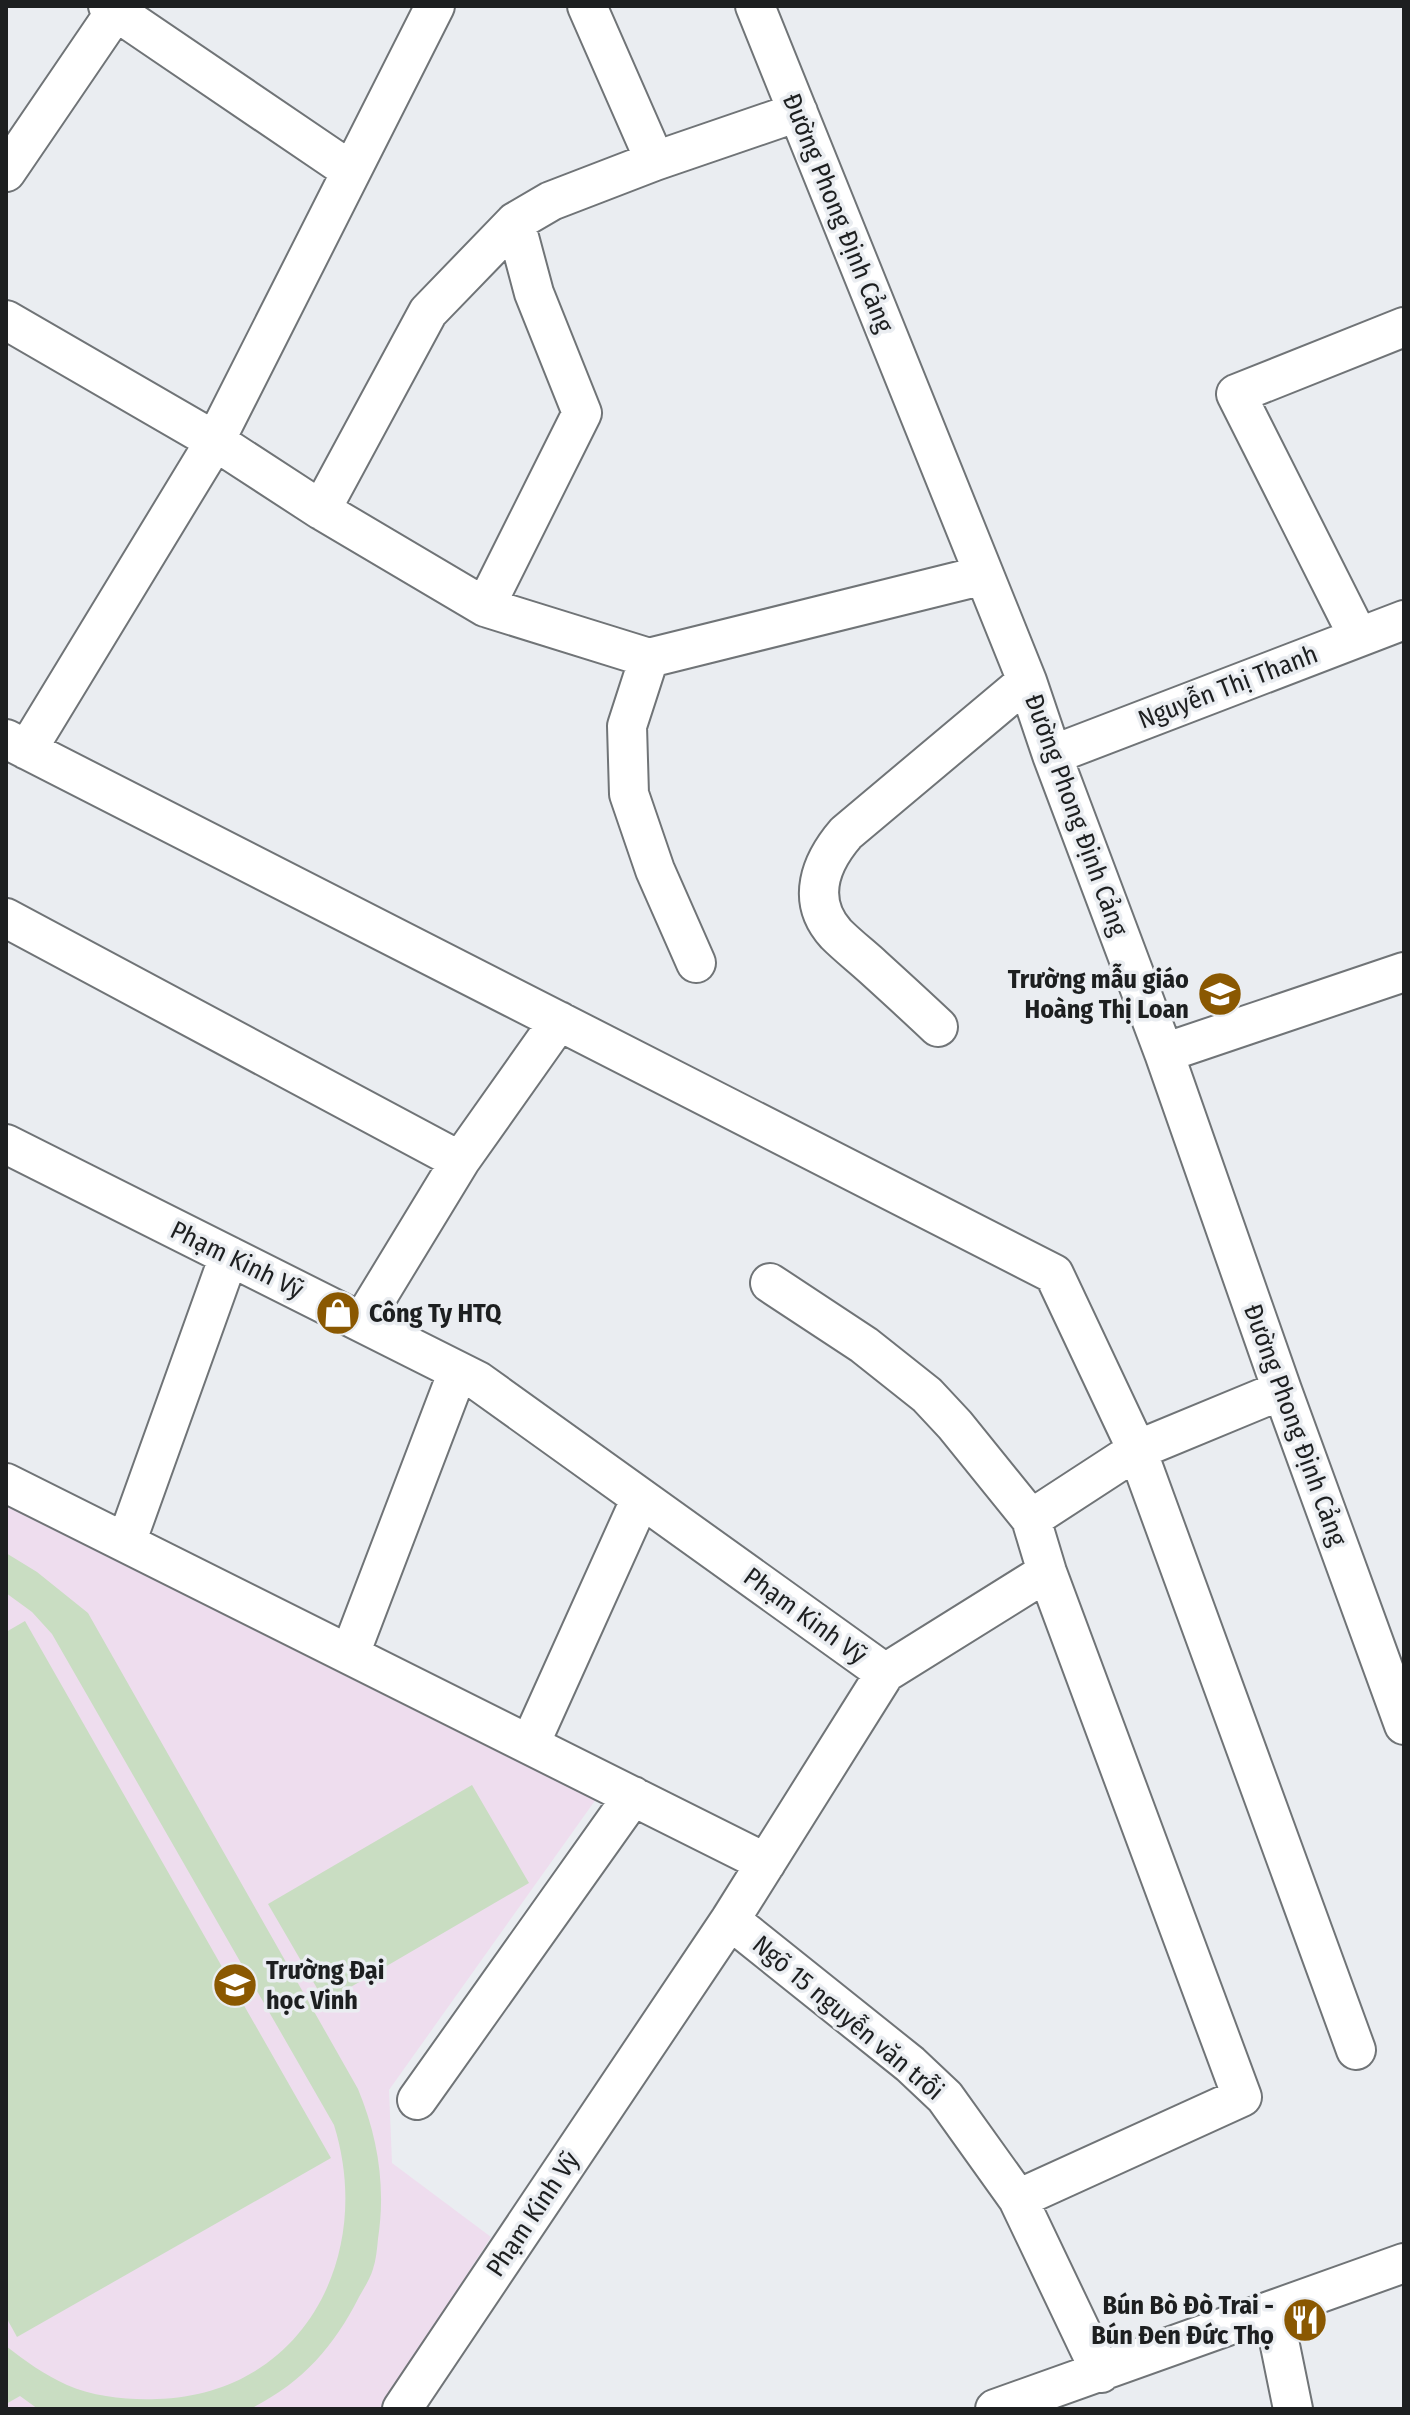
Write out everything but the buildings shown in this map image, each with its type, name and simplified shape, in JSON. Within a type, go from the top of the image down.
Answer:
[{"type":"street","points":[[435,6],[215,441],[17,744],[1054,1274],[1137,1450],[1356,2050]]},
{"type":"street","points":[[587,6],[655,161]]},
{"type":"street","name":"Đường Phong Định Cảng","points":[[755,6],[1027,681],[1164,1053],[1404,1725]]},
{"type":"street","points":[[6,172],[115,8],[351,171]]},
{"type":"street","points":[[321,510],[428,312],[515,222],[551,201],[798,112]]},
{"type":"street","points":[[485,607],[582,413],[534,293],[515,222]]},
{"type":"street","points":[[6,320],[215,441],[321,510],[485,607],[649,658],[984,575]]},
{"type":"street","points":[[1358,636],[1236,394],[1404,327]]},
{"type":"street","name":"Nguyễn Thị Thanh","points":[[1052,755],[1404,620]]},
{"type":"street","points":[[649,658],[627,726],[629,794],[655,870],[696,963]]},
{"type":"street","points":[[938,1027],[834,932],[821,904],[819,884],[822,871],[833,848],[846,833],[1027,681]]},
{"type":"street","points":[[6,918],[460,1161]]},
{"type":"street","points":[[1164,1053],[1404,972]]},
{"type":"street","points":[[362,1322],[460,1161],[559,1021]]},
{"type":"street","name":"Phạm Kinh Vỹ","points":[[9,1155],[229,1256],[478,1381],[885,1673],[730,1920],[402,2409]]},
{"type":"street","points":[[126,1543],[229,1256]]},
{"type":"street","points":[[770,1283],[864,1345],[927,1395],[1031,1519],[1047,1572],[1242,2097],[1018,2199]]},
{"type":"street","points":[[350,1654],[458,1371]]},
{"type":"street","points":[[1031,1519],[1137,1450],[1282,1390]]},
{"type":"street","points":[[6,1483],[766,1863]]},
{"type":"street","points":[[530,1744],[641,1498]]},
{"type":"street","points":[[885,1673],[1047,1572]]},
{"type":"street","points":[[417,2100],[633,1796]]},
{"type":"street","name":"Ngõ 15 nguyễn văn trỗi","points":[[730,1920],[910,2064],[945,2097],[1018,2199],[1101,2373]]},
{"type":"street","points":[[997,2409],[1404,2263]]},
{"type":"street","points":[[1273,2311],[1293,2409]]},
{"type":"shaded area","name":"Trường Đại học Vinh","points":[[6,1502],[599,1795],[389,2090],[392,2163],[491,2237],[381,2409],[6,2409]]},
{"type":"green space","points":[[6,1553],[37,1572],[88,1613],[358,2089],[371,2125],[381,2200],[376,2254],[370,2276],[327,2348],[285,2388],[250,2409],[38,2409],[20,2396],[6,2404],[6,2346],[67,2385],[123,2398],[157,2399],[208,2391],[252,2373],[288,2345],[316,2310],[335,2268],[344,2223],[344,2174],[334,2125],[52,1634],[32,1612],[6,1593]]},
{"type":"green space","points":[[25,1621],[331,2158],[17,2337],[6,2317],[6,1632]]},
{"type":"green space","points":[[472,1785],[529,1883],[325,2002],[268,1904]]},
{"type":"place","name":"Trường mẫu giáo Hoàng Thị Loan","points":[[1220,994]]},
{"type":"place","name":"Công Ty HTQ","points":[[338,1313]]},
{"type":"place","name":"Trường Đại học Vinh","points":[[235,1985]]},
{"type":"place","name":"Bún Bò Đò Trai - Bún Đen Đức Thọ","points":[[1305,2320]]}]
